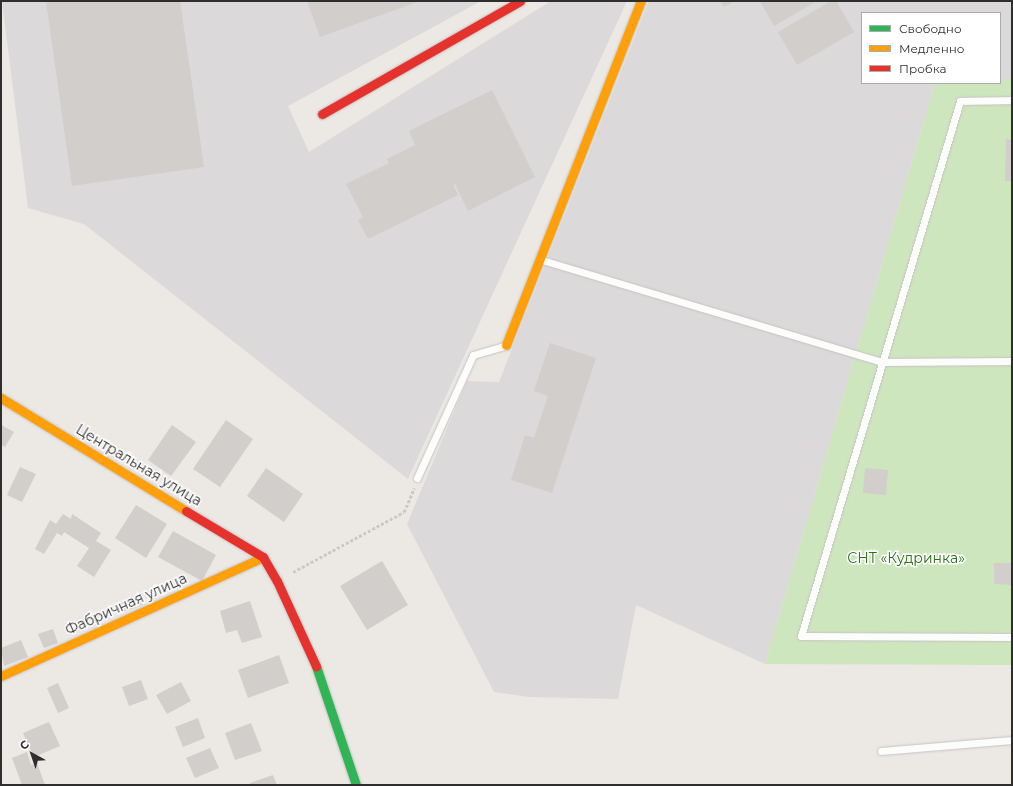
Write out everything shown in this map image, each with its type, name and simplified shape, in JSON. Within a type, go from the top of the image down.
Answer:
[{"type":"street","points":[[322,114],[520,1]]},
{"type":"street","points":[[506,345],[641,1]]},
{"type":"street","name":"Центральная улица","points":[[1,398],[263,557]]},
{"type":"street","points":[[263,557],[277,581],[323,681],[356,785]]},
{"type":"street","name":"Фабричная улица","points":[[1,676],[263,557]]},
{"type":"lane","points":[[1012,100],[960,101],[801,636],[1012,637]]},
{"type":"lane","points":[[540,260],[882,362],[1012,361]]},
{"type":"lane","points":[[417,478],[473,355],[506,345]]},
{"type":"lane","points":[[881,751],[1012,740]]},
{"type":"path","points":[[277,581],[404,512],[417,478]]},
{"type":"shaded area","points":[[2,1],[481,1],[288,106],[309,152],[551,1],[627,1],[408,479],[84,224],[28,208]]},
{"type":"shaded area","points":[[649,1],[1012,1],[1012,79],[1001,79],[1001,12],[861,12],[861,84],[935,84],[765,664],[636,605],[618,699],[529,697],[494,692],[407,524],[467,381],[499,382]]},
{"type":"green space","name":"СНТ «Кудринка»","points":[[1001,79],[1012,79],[1012,665],[765,664],[935,84],[1001,84]]},
{"type":"building","points":[[46,1],[180,1],[204,167],[72,186]]},
{"type":"building","points":[[307,1],[420,1],[320,37]]},
{"type":"building","points":[[720,1],[735,1],[724,7]]},
{"type":"building","points":[[760,1],[817,1],[774,26]]},
{"type":"building","points":[[831,1],[836,1],[854,32],[797,65],[778,32]]},
{"type":"building","points":[[492,90],[535,177],[468,211],[455,184],[453,185],[458,195],[368,239],[358,220],[363,217],[346,184],[389,163],[387,159],[415,145],[409,131]]},
{"type":"building","points":[[1006,139],[1012,140],[1012,181],[1005,181]]},
{"type":"building","points":[[550,343],[596,358],[552,493],[511,480],[525,435],[534,438],[548,396],[534,391]]},
{"type":"building","points":[[226,420],[253,439],[220,487],[193,469]]},
{"type":"building","points":[[1,425],[14,432],[5,447],[1,445]]},
{"type":"building","points":[[172,425],[196,442],[171,476],[148,460]]},
{"type":"building","points":[[20,467],[36,474],[22,502],[7,495]]},
{"type":"building","points":[[266,468],[303,494],[284,522],[247,496]]},
{"type":"building","points":[[865,468],[888,470],[886,495],[863,493]]},
{"type":"building","points":[[136,505],[167,524],[146,558],[115,538]]},
{"type":"building","points":[[63,514],[71,519],[72,514],[101,533],[96,541],[111,550],[94,577],[77,566],[89,548],[64,532],[62,536],[57,533],[44,554],[35,549],[50,520],[56,524]]},
{"type":"building","points":[[173,531],[216,555],[202,581],[158,557]]},
{"type":"building","points":[[382,561],[408,605],[367,630],[340,586]]},
{"type":"building","points":[[994,563],[1012,563],[1012,585],[994,584]]},
{"type":"building","points":[[140,596],[143,605],[118,614],[115,605]]},
{"type":"building","points":[[250,601],[262,637],[242,643],[237,630],[226,633],[220,611]]},
{"type":"building","points":[[53,629],[58,643],[44,648],[38,634]]},
{"type":"building","points":[[21,640],[28,657],[4,666],[1,648]]},
{"type":"building","points":[[279,655],[289,683],[248,698],[238,670]]},
{"type":"building","points":[[141,680],[148,699],[129,706],[122,687]]},
{"type":"building","points":[[181,682],[191,701],[167,714],[156,695]]},
{"type":"building","points":[[58,683],[69,708],[58,713],[47,688]]},
{"type":"building","points":[[198,718],[205,738],[183,747],[175,727]]},
{"type":"building","points":[[49,722],[60,746],[34,757],[23,733]]},
{"type":"building","points":[[251,723],[262,751],[235,760],[225,733]]},
{"type":"building","points":[[210,748],[219,768],[195,778],[186,758]]},
{"type":"building","points":[[27,752],[31,765],[37,763],[45,785],[22,785],[12,758]]},
{"type":"building","points":[[273,775],[277,785],[251,785],[250,783]]},
{"type":"traffic: fast","points":[[316,666],[356,785]]},
{"type":"traffic: slow","points":[[506,345],[641,1]]},
{"type":"traffic: slow","points":[[1,398],[186,511]]},
{"type":"traffic: slow","points":[[1,676],[263,557]]},
{"type":"traffic: jam","points":[[322,114],[520,1]]},
{"type":"traffic: jam","points":[[186,511],[263,557],[277,581],[316,666]]}]
